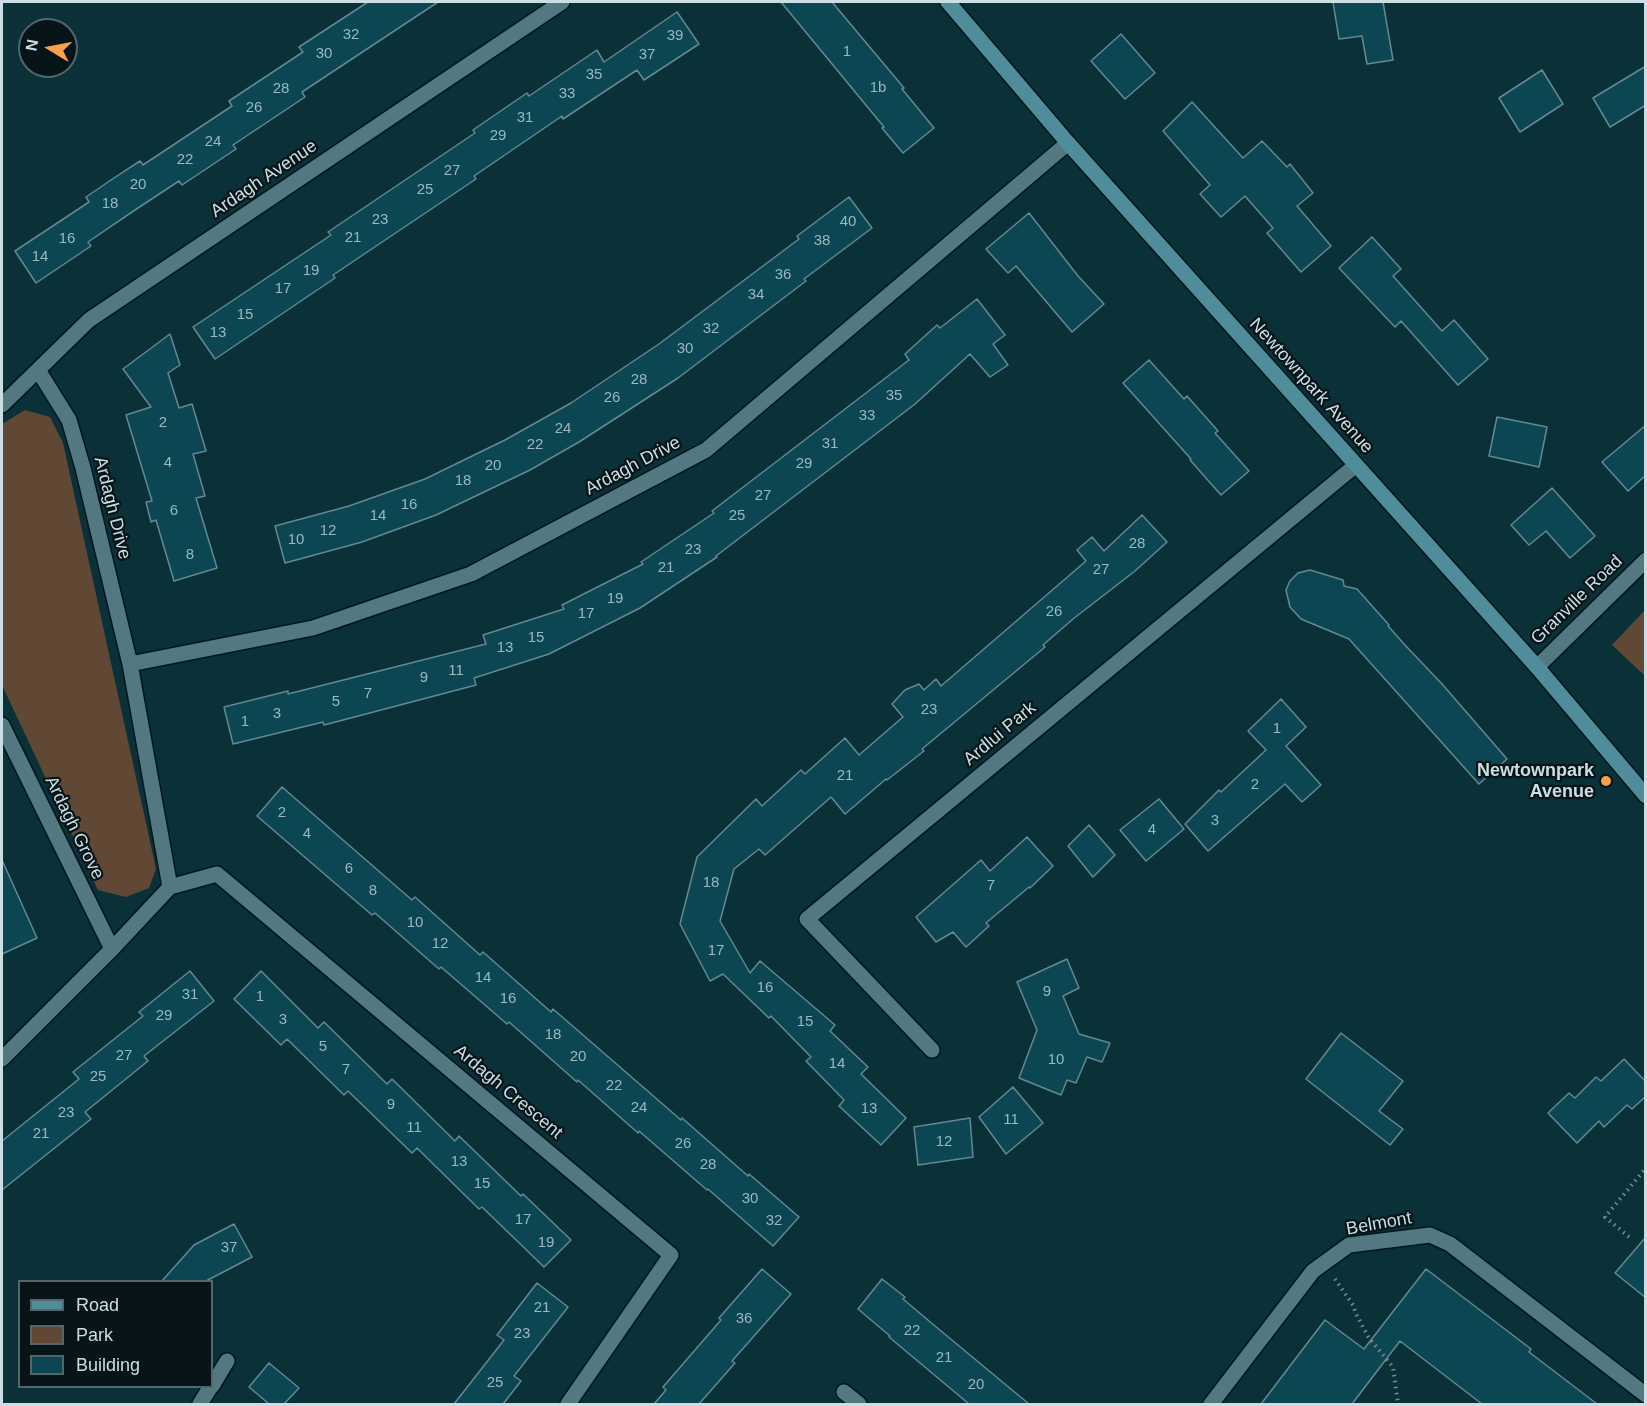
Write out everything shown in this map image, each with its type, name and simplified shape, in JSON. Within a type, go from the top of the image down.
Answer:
[{"type":"main road","name":"Newtownpark Avenue","points":[[948,2],[1068,143],[1537,667],[1646,796]]},
{"type":"street","name":"Ardagh Avenue","points":[[2,405],[89,320],[562,2]]},
{"type":"street","name":"Ardagh Drive","points":[[130,664],[313,628],[471,574],[706,450],[1068,143]]},
{"type":"street","name":"Ardagh Drive","points":[[38,370],[69,420],[83,468],[130,664],[170,887]]},
{"type":"street","name":"Ardlui Park","points":[[932,1050],[807,919],[1356,465]]},
{"type":"street","name":"Granville Road","points":[[1537,667],[1646,560]]},
{"type":"street","name":"Ardagh Grove","points":[[2,724],[112,950]]},
{"type":"street","name":"Ardagh Crescent","points":[[170,887],[217,874],[671,1255],[568,1404]]},
{"type":"street","points":[[2,1059],[112,950],[170,887]]},
{"type":"street","name":"Belmont","points":[[1211,1404],[1313,1271],[1348,1245],[1430,1235],[1450,1244],[1646,1395]]},
{"type":"street","points":[[213,1383],[227,1361]]},
{"type":"street","points":[[200,1404],[210,1388]]},
{"type":"street","points":[[844,1392],[859,1404]]},
{"type":"path","points":[[1629,1238],[1605,1217],[1646,1168]]},
{"type":"path","points":[[1324,1263],[1353,1305],[1369,1338],[1393,1367],[1398,1404]]},
{"type":"green space","points":[[25,410],[50,417],[63,443],[156,869],[149,888],[126,897],[98,890],[2,685],[2,424]]},
{"type":"green space","points":[[1645,610],[1646,676],[1612,645]]},
{"type":"building","points":[[368,2],[438,2],[302,92],[305,97],[233,145],[236,149],[182,185],[179,181],[135,210],[88,242],[91,246],[36,283],[15,251],[89,202],[86,197],[114,178],[140,161],[143,165],[232,106],[229,101],[303,52],[299,47]]},
{"type":"building","points":[[781,2],[832,2],[904,88],[902,89],[934,128],[903,153]]},
{"type":"building","points":[[1333,2],[1383,2],[1393,60],[1367,64],[1362,36],[1339,39]]},
{"type":"building","points":[[677,12],[699,44],[644,80],[637,70],[563,119],[562,116],[474,176],[476,179],[333,275],[335,278],[215,359],[193,327],[331,235],[328,232],[475,133],[473,130],[527,93],[529,96],[597,50],[604,62]]},
{"type":"building","points":[[1121,34],[1155,73],[1125,99],[1091,61]]},
{"type":"building","points":[[1646,66],[1646,105],[1610,127],[1593,98]]},
{"type":"building","points":[[1542,70],[1563,104],[1520,132],[1499,98]]},
{"type":"building","points":[[1192,102],[1243,158],[1262,141],[1287,167],[1290,164],[1313,193],[1297,206],[1331,246],[1301,272],[1267,233],[1273,228],[1245,196],[1221,217],[1200,194],[1210,185],[1163,131]]},
{"type":"building","points":[[849,197],[872,228],[678,378],[579,442],[530,470],[436,515],[362,542],[285,563],[275,526],[349,506],[425,479],[505,440],[571,403],[659,344],[799,239],[797,236]]},
{"type":"building","points":[[1029,213],[1078,276],[1104,304],[1072,332],[1016,266],[1008,273],[986,249]]},
{"type":"building","points":[[1372,237],[1401,269],[1393,276],[1442,331],[1454,320],[1488,359],[1458,385],[1401,321],[1395,327],[1339,268]]},
{"type":"building","points":[[977,299],[1005,335],[993,344],[1008,365],[990,377],[970,354],[915,404],[717,557],[640,608],[549,654],[474,678],[476,685],[324,725],[323,722],[233,744],[224,707],[288,691],[288,694],[486,644],[483,635],[564,609],[562,605],[643,564],[641,562],[714,513],[712,511],[909,360],[905,354],[937,325],[940,328]]},
{"type":"building","points":[[170,334],[180,365],[168,373],[179,408],[192,404],[206,451],[193,454],[205,496],[196,498],[217,568],[174,581],[156,520],[151,522],[146,502],[152,501],[126,415],[151,407],[123,369]]},
{"type":"building","points":[[1149,360],[1184,399],[1187,396],[1218,431],[1215,433],[1249,471],[1221,495],[1123,383]]},
{"type":"building","points":[[1497,417],[1547,427],[1539,467],[1489,456]]},
{"type":"building","points":[[1646,425],[1646,475],[1628,491],[1602,462]]},
{"type":"building","points":[[1552,488],[1595,536],[1570,558],[1546,531],[1529,545],[1511,525]]},
{"type":"building","points":[[1142,515],[1167,542],[1135,571],[1073,619],[1043,645],[1045,647],[922,749],[924,751],[886,779],[845,814],[831,797],[765,855],[759,849],[734,869],[720,921],[750,973],[760,961],[835,1025],[830,1031],[868,1067],[861,1074],[906,1118],[881,1145],[839,1106],[844,1100],[806,1061],[811,1057],[771,1016],[769,1018],[723,974],[710,981],[680,924],[697,857],[756,799],[762,806],[801,770],[805,774],[845,738],[859,755],[903,717],[892,704],[905,690],[919,684],[924,690],[936,679],[941,686],[1086,561],[1077,550],[1092,537],[1104,551]]},
{"type":"building","points":[[1310,570],[1343,580],[1344,586],[1357,589],[1507,759],[1479,784],[1349,639],[1301,619],[1290,607],[1286,590],[1290,581],[1298,573]]},
{"type":"building","points":[[1281,699],[1306,727],[1286,746],[1321,785],[1302,802],[1285,784],[1208,851],[1185,824],[1219,790],[1221,792],[1266,750],[1248,731]]},
{"type":"building","points":[[282,787],[412,900],[415,897],[480,955],[483,952],[551,1012],[553,1009],[681,1120],[682,1118],[799,1217],[773,1246],[509,1022],[507,1024],[441,967],[439,969],[375,913],[372,915],[257,816]]},
{"type":"building","points":[[1159,799],[1184,829],[1146,861],[1120,830]]},
{"type":"building","points":[[1089,825],[1115,855],[1093,877],[1068,846]]},
{"type":"building","points":[[1027,837],[1053,866],[1030,888],[986,923],[989,926],[966,947],[953,932],[936,942],[916,917],[981,860],[990,871]]},
{"type":"building","points":[[2,860],[37,938],[2,954]]},
{"type":"building","points":[[1067,959],[1079,988],[1063,996],[1079,1034],[1110,1043],[1102,1062],[1087,1057],[1076,1083],[1067,1080],[1061,1095],[1019,1078],[1037,1030],[1017,982]]},
{"type":"building","points":[[190,971],[214,1001],[144,1056],[148,1061],[85,1112],[91,1119],[2,1190],[2,1141],[79,1079],[73,1072],[143,1016],[139,1012]]},
{"type":"building","points":[[261,971],[318,1028],[324,1022],[387,1084],[392,1079],[455,1141],[459,1136],[571,1240],[544,1267],[482,1207],[479,1209],[417,1148],[412,1153],[348,1091],[344,1095],[287,1039],[281,1045],[234,999]]},
{"type":"building","points":[[1341,1033],[1403,1081],[1379,1111],[1403,1129],[1390,1145],[1306,1079]]},
{"type":"building","points":[[1624,1059],[1646,1082],[1646,1096],[1632,1109],[1627,1105],[1604,1127],[1599,1121],[1577,1143],[1548,1113],[1569,1093],[1575,1098],[1596,1077],[1601,1081]]},
{"type":"building","points":[[1013,1087],[1043,1123],[1006,1154],[979,1117]]},
{"type":"building","points":[[970,1118],[973,1157],[918,1165],[914,1127]]},
{"type":"building","points":[[234,1224],[252,1257],[208,1280],[163,1280],[194,1245]]},
{"type":"building","points":[[1646,1237],[1646,1298],[1615,1273]]},
{"type":"building","points":[[762,1269],[791,1294],[732,1361],[735,1363],[699,1404],[654,1404],[666,1390],[663,1387]]},
{"type":"building","points":[[1426,1269],[1531,1349],[1529,1352],[1597,1404],[1482,1404],[1400,1341],[1352,1404],[1261,1404],[1325,1320],[1364,1349]]},
{"type":"building","points":[[882,1279],[1029,1404],[969,1404],[889,1337],[858,1309]]},
{"type":"building","points":[[537,1283],[568,1307],[514,1376],[521,1381],[503,1404],[454,1404],[504,1340],[497,1335]]},
{"type":"building","points":[[269,1363],[299,1388],[284,1404],[269,1404],[249,1387]]},
{"type":"place","name":"Newtownpark Avenue","points":[[1606,781]]}]
